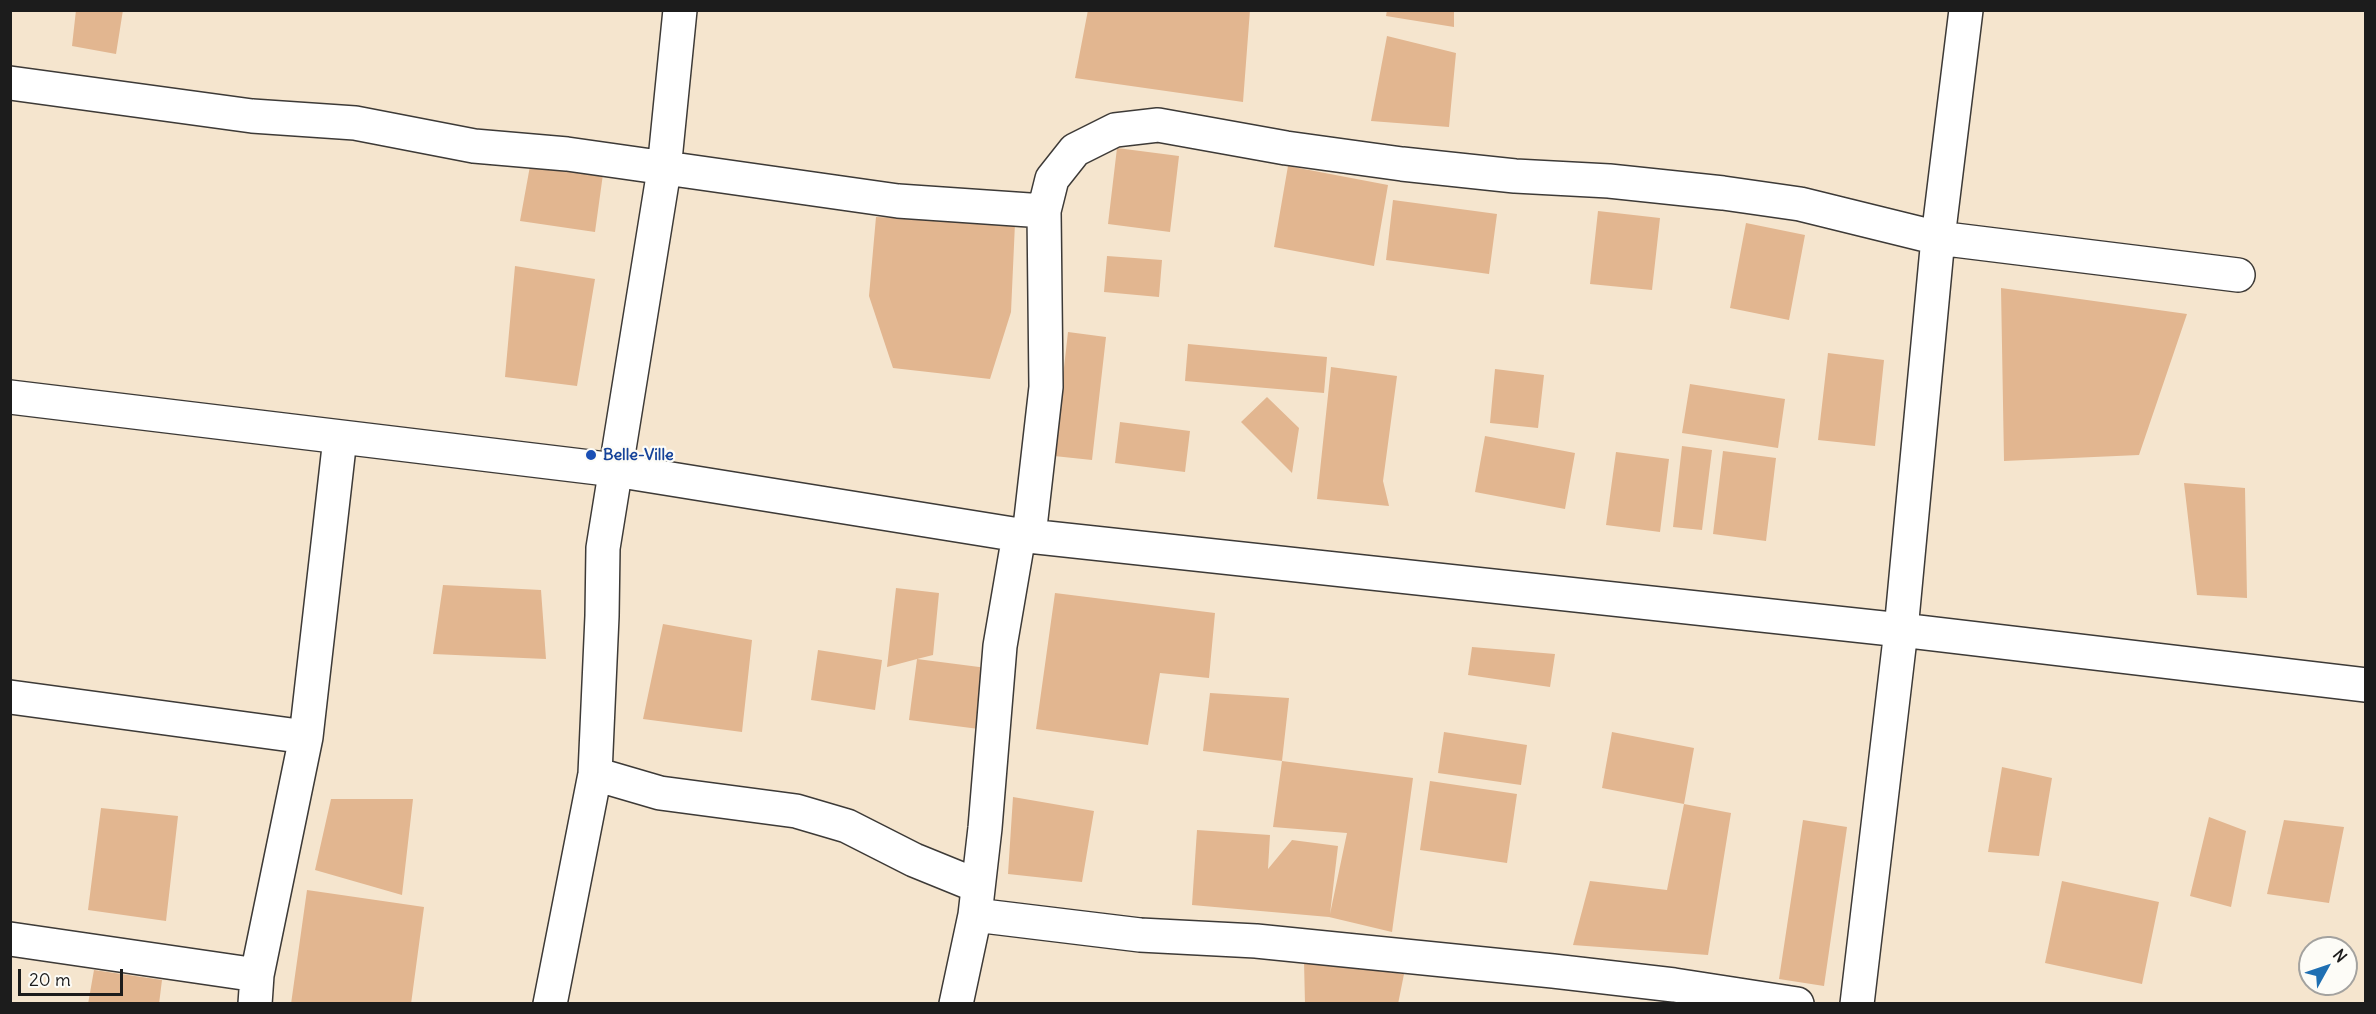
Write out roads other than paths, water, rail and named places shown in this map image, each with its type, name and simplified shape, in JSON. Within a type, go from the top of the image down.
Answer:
[{"type":"street","points":[[550,1004],[595,774],[603,548],[664,170],[680,10]]},
{"type":"street","points":[[1857,1004],[1901,630],[1938,238],[1966,10]]},
{"type":"street","points":[[10,83],[252,116],[355,123],[474,146],[567,154],[664,170],[779,183],[898,201],[1044,211]]},
{"type":"street","points":[[956,1004],[977,900],[986,828],[1000,646],[1024,535],[1046,387],[1044,211],[1052,179],[1075,150],[1115,130],[1158,125],[1276,146],[1402,164],[1515,176],[1609,181],[1723,192],[1800,204],[1938,238],[2238,275]]},
{"type":"street","points":[[10,397],[615,470],[1024,535],[1901,630],[2366,685]]},
{"type":"street","points":[[10,939],[256,989],[306,737],[340,438]]},
{"type":"street","points":[[10,697],[306,737]]},
{"type":"street","points":[[595,774],[660,793],[796,811],[847,825],[914,860],[977,900],[1140,935],[1256,941],[1552,971],[1674,985],[1797,1004]]},
{"type":"place","name":"Belle-Ville","points":[[591,455]]}]
